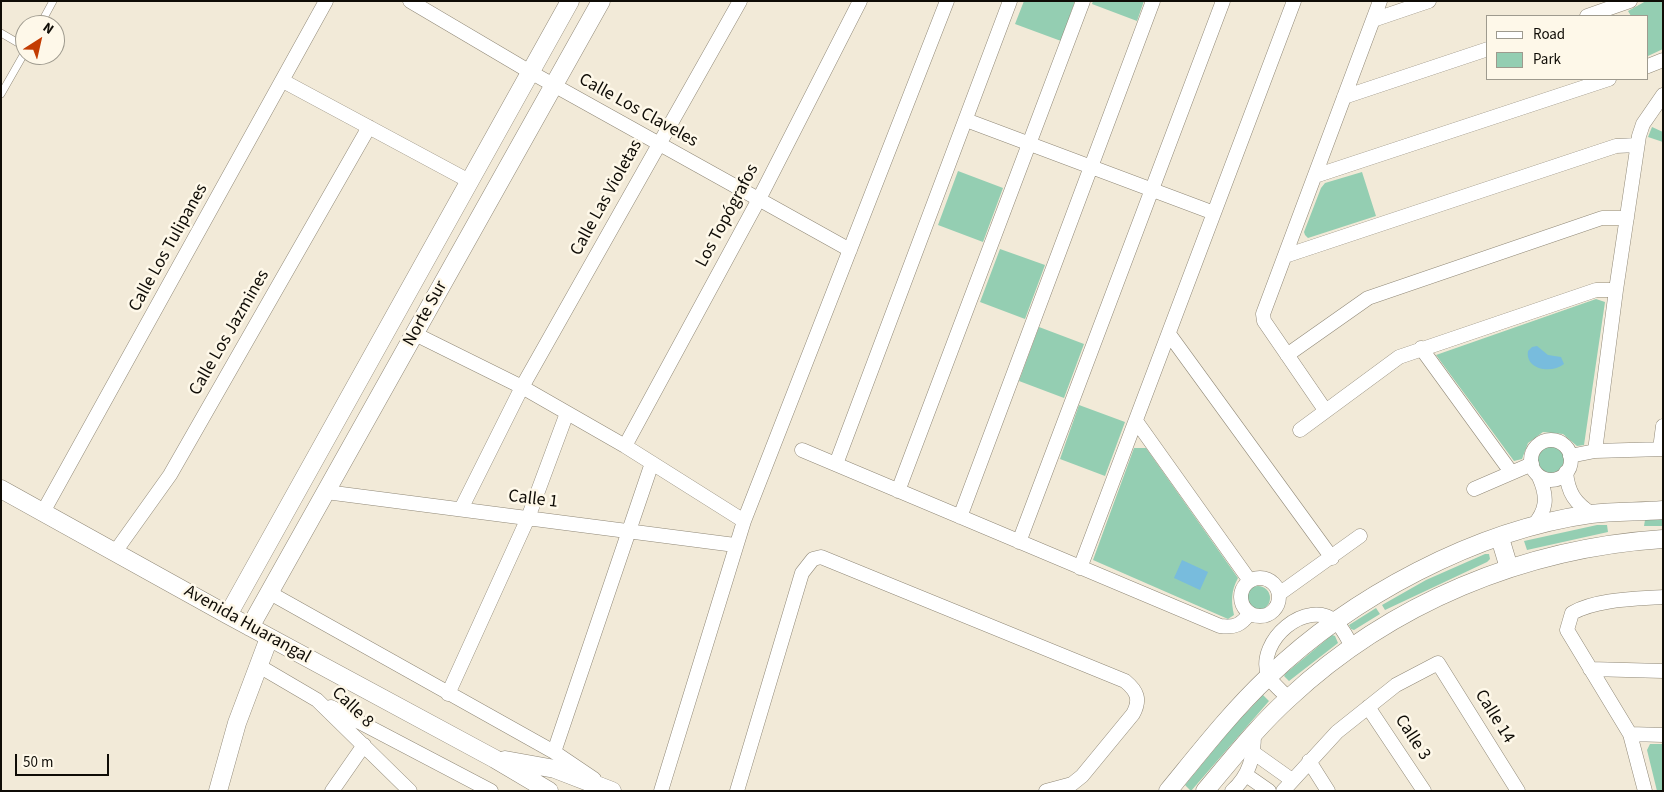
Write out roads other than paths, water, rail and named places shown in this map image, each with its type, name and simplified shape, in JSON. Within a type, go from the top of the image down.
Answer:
[{"type":"street","name":"Calle Los Tulipanes","points":[[43,512],[326,1]]},
{"type":"street","name":"Calle Los Claveles","points":[[410,1],[554,86],[850,250]]},
{"type":"street","name":"Norte Sur","points":[[228,615],[532,73],[570,1]]},
{"type":"street","name":"Norte Sur","points":[[250,628],[601,1]]},
{"type":"street","name":"Calle Las Violetas","points":[[461,510],[522,387],[740,1]]},
{"type":"street","name":"Los Topógrafos","points":[[625,446],[759,199],[860,1]]},
{"type":"street","points":[[661,791],[735,545],[947,1]]},
{"type":"street","points":[[836,464],[1010,1]]},
{"type":"street","points":[[898,491],[1031,145],[1084,1]]},
{"type":"street","points":[[960,517],[1153,1]]},
{"type":"street","points":[[1019,542],[1223,1]]},
{"type":"street","points":[[1080,568],[1294,1]]},
{"type":"street","points":[[1325,410],[1264,321],[1263,314],[1380,1]]},
{"type":"street","points":[[1373,20],[1429,1]]},
{"type":"street","points":[[1590,15],[1630,1]]},
{"type":"street","points":[[1344,97],[1486,50]]},
{"type":"street","points":[[1315,176],[1606,80]]},
{"type":"street","points":[[283,81],[471,182]]},
{"type":"street","points":[[1595,451],[1616,290],[1638,145],[1643,124],[1663,95]]},
{"type":"street","points":[[966,120],[1214,213]]},
{"type":"street","name":"Calle Los Jazmines","points":[[115,552],[170,475],[369,127]]},
{"type":"street","points":[[1285,256],[1616,146],[1638,145]]},
{"type":"street","points":[[1287,355],[1368,298],[1602,218],[1627,218]]},
{"type":"street","points":[[1300,430],[1399,356],[1596,290],[1616,290]]},
{"type":"street","points":[[415,334],[522,387],[625,446],[744,521]]},
{"type":"street","points":[[1169,334],[1332,558]]},
{"type":"street","points":[[1421,348],[1510,472]]},
{"type":"street","points":[[448,694],[528,518],[567,413]]},
{"type":"street","points":[[1136,421],[1250,581]]},
{"type":"street","points":[[1570,456],[1595,451],[1661,449],[1663,426]]},
{"type":"street","points":[[1533,526],[1542,516],[1546,503],[1545,490],[1531,458],[1536,446],[1547,440],[1559,442],[1568,450],[1570,456],[1566,472],[1572,497],[1581,507],[1592,514]]},
{"type":"street","points":[[802,450],[1220,626],[1234,627],[1255,615],[1271,613],[1278,599],[1360,536]]},
{"type":"street","points":[[554,752],[652,463]]},
{"type":"street","points":[[1474,489],[1532,464]]},
{"type":"street","points":[[1539,477],[1554,479],[1566,472]]},
{"type":"street","name":"Avenida Huarangal","points":[[1,489],[250,628],[495,759],[543,789]]},
{"type":"street","name":"Calle 1","points":[[326,492],[735,545]]},
{"type":"street","points":[[1172,789],[1223,725],[1268,676],[1336,622],[1405,579],[1443,560],[1533,526],[1592,514],[1663,510]]},
{"type":"street","points":[[1630,512],[1632,541]]},
{"type":"street","points":[[1500,538],[1509,568]]},
{"type":"street","points":[[1205,791],[1254,733],[1288,698],[1353,648],[1393,621],[1436,597],[1509,568],[1588,547],[1663,539]]},
{"type":"street","points":[[737,791],[802,573],[813,559],[821,557],[1116,677],[1134,688],[1138,697],[1138,706],[1082,776],[1072,784],[1046,791]]},
{"type":"street","points":[[1276,636],[1242,603],[1242,591],[1250,581],[1258,578],[1268,580],[1275,585],[1278,599],[1294,621]]},
{"type":"street","points":[[270,593],[554,752],[611,790]]},
{"type":"street","points":[[1645,791],[1630,734],[1566,630],[1572,613],[1580,609],[1602,604],[1663,597]]},
{"type":"street","points":[[1288,698],[1268,676],[1265,662],[1268,649],[1276,636],[1294,621],[1305,617],[1321,615],[1336,622],[1353,648]]},
{"type":"street","points":[[218,791],[237,723],[269,638]]},
{"type":"street","name":"Calle 14","points":[[1368,707],[1396,685],[1438,663],[1518,791]]},
{"type":"street","name":"Calle 8","points":[[259,666],[317,700],[410,791]]},
{"type":"street","points":[[1590,669],[1663,671]]},
{"type":"street","points":[[317,700],[491,791]]},
{"type":"street","points":[[1254,753],[1288,786],[1337,732],[1368,707]]},
{"type":"street","name":"Calle 3","points":[[1368,707],[1424,791]]},
{"type":"street","points":[[1232,791],[1246,775],[1254,753],[1254,733]]},
{"type":"street","points":[[1630,734],[1663,735]]},
{"type":"street","points":[[332,791],[364,746]]},
{"type":"street","name":"Avenida Huarangal","points":[[495,759],[555,769],[611,790]]},
{"type":"street","points":[[1309,761],[1328,791]]},
{"type":"street","points":[[1246,775],[1269,791]]},
{"type":"lane","points":[[45,15],[53,1]]},
{"type":"lane","points":[[1,33],[15,41]]},
{"type":"lane","points":[[1,94],[18,65]]},
{"type":"water","points":[[1537,346],[1548,355],[1561,357],[1564,364],[1553,369],[1535,366],[1528,357],[1528,351],[1532,347]]},
{"type":"water","points":[[1182,560],[1208,572],[1200,590],[1174,578]]}]
